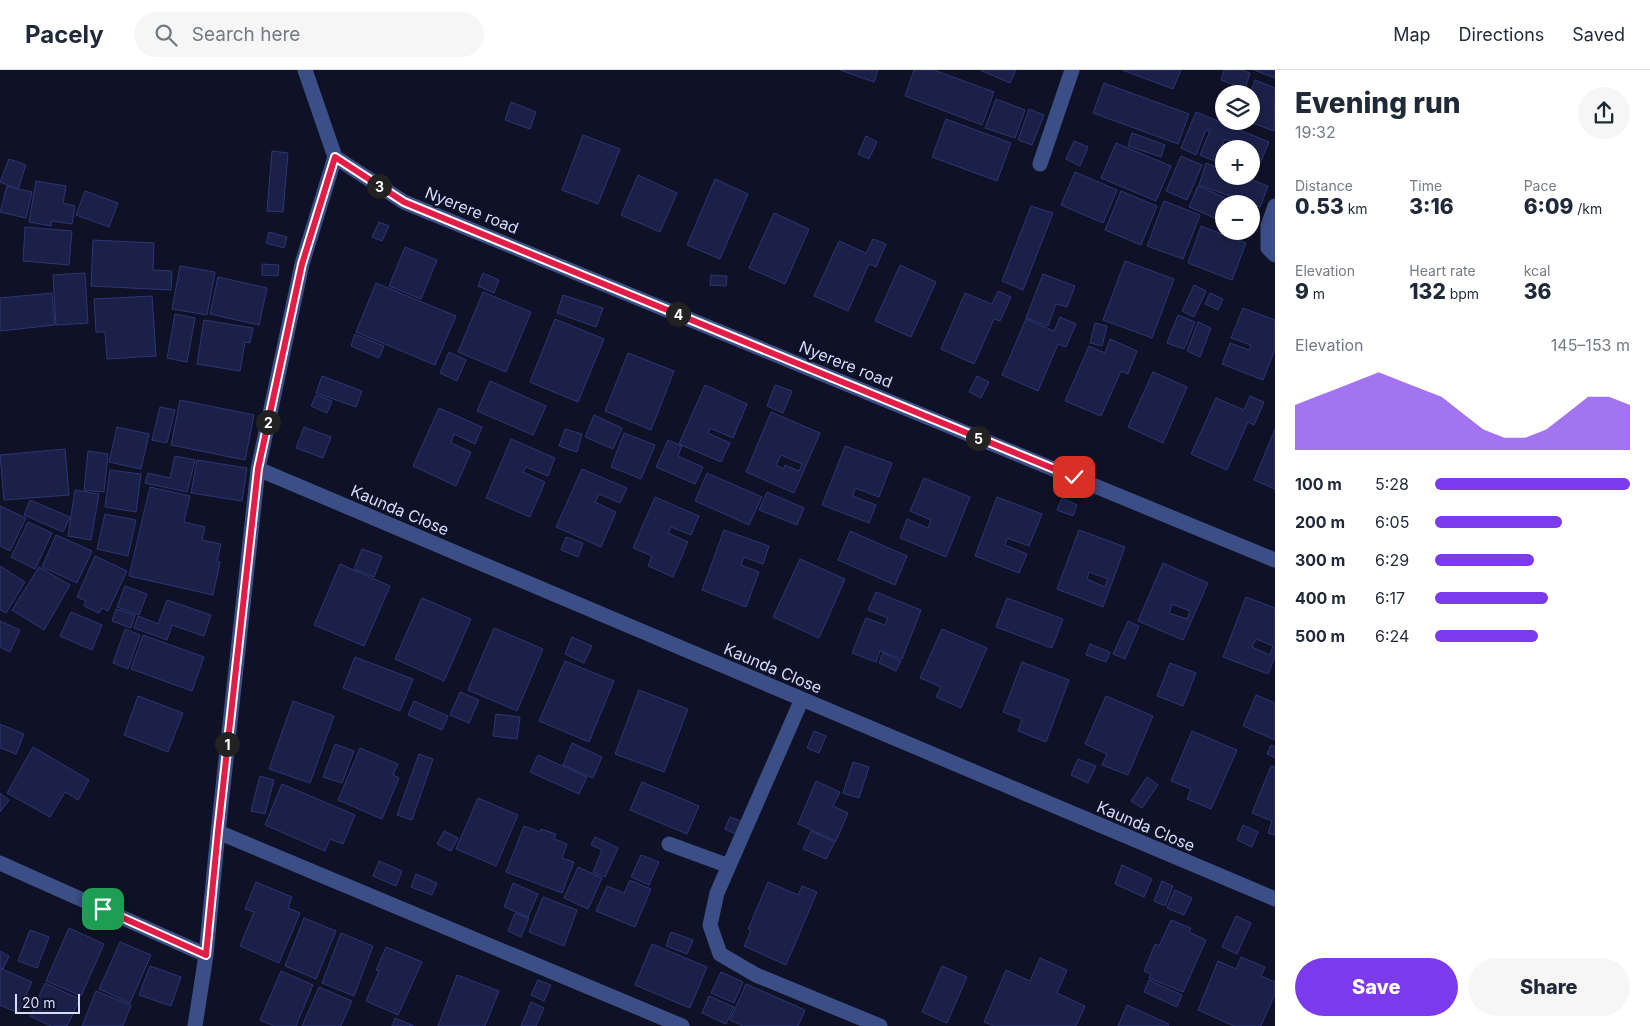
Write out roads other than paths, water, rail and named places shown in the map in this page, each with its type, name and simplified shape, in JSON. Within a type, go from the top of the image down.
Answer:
[{"type":"street","points":[[195,1026],[206,955],[258,469],[302,264],[335,157],[305,70]]},
{"type":"street","points":[[1040,164],[1072,70]]},
{"type":"street","name":"Nyerere road","points":[[335,157],[404,202],[1275,560]]},
{"type":"street","points":[[1275,206],[1268,226],[1268,248],[1275,255]]},
{"type":"street","name":"Kaunda Close","points":[[258,469],[1275,899]]},
{"type":"street","points":[[802,699],[717,893],[710,926],[720,954],[756,975],[880,1026]]},
{"type":"street","points":[[218,832],[682,1026]]},
{"type":"street","points":[[670,844],[729,866]]},
{"type":"street","points":[[0,862],[206,955]]}]
